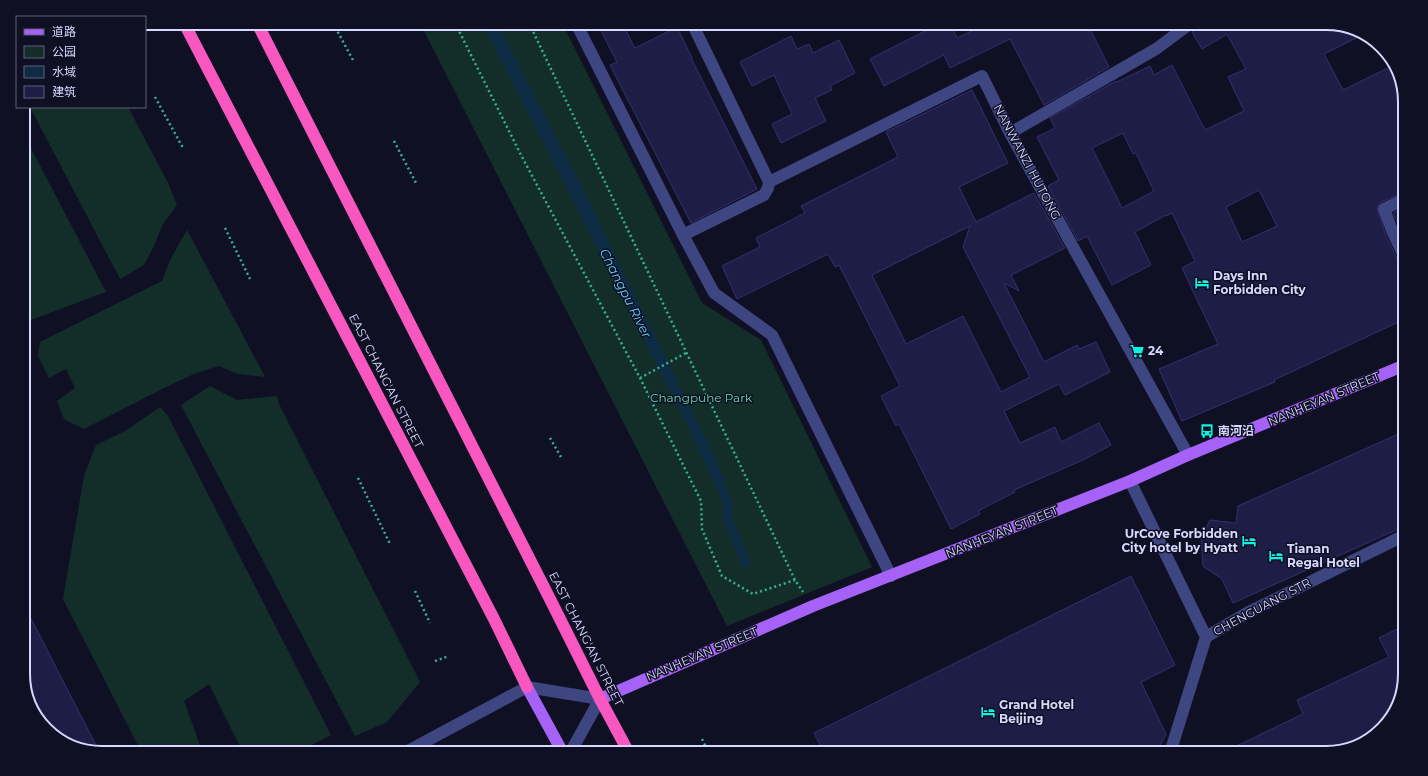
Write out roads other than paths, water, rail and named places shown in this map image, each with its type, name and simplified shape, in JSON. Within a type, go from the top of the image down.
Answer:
[{"type":"highway","name":"EAST CHANG'AN STREET","points":[[188,30],[494,619],[527,687]]},
{"type":"highway","name":"EAST CHANG'AN STREET","points":[[261,30],[625,746]]},
{"type":"main road","name":"NANHEYAN STREET","points":[[600,699],[813,606],[1130,481],[1188,455],[1398,368]]},
{"type":"main road","name":"EAST CHANG'AN STREET","points":[[527,687],[559,746]]},
{"type":"street","points":[[580,30],[714,293],[772,335],[891,576]]},
{"type":"street","points":[[683,235],[764,195],[768,188],[769,182],[695,30]]},
{"type":"street","points":[[1010,133],[1156,49],[1182,30]]},
{"type":"street","name":"NANWANZI HUTONG","points":[[769,182],[982,76],[1010,133],[1188,455]]},
{"type":"street","points":[[1398,203],[1384,209],[1398,243]]},
{"type":"street","points":[[1130,481],[1206,637],[1172,746]]},
{"type":"street","name":"CHENGUANG STR","points":[[1206,637],[1247,613],[1398,538]]},
{"type":"street","points":[[417,746],[527,687],[600,699],[574,746]]},
{"type":"water","name":"Changpu River","points":[[486,30],[501,30],[592,206],[716,459],[732,503],[732,518],[750,560],[749,568],[742,566],[723,520],[722,500],[683,416]]},
{"type":"place","name":"Days Inn Forbidden City","points":[[1202,283]]},
{"type":"place","name":"24","points":[[1137,351]]},
{"type":"place","name":"南河沿","points":[[1207,431]]},
{"type":"place","name":"UrCove Forbidden City hotel by Hyatt","points":[[1249,541]]},
{"type":"place","name":"Tianan Regal Hotel","points":[[1276,556]]},
{"type":"place","name":"Grand Hotel Beijing","points":[[988,712]]},
{"type":"park label","name":"Changpuhe Park","points":[[701,398]]}]
